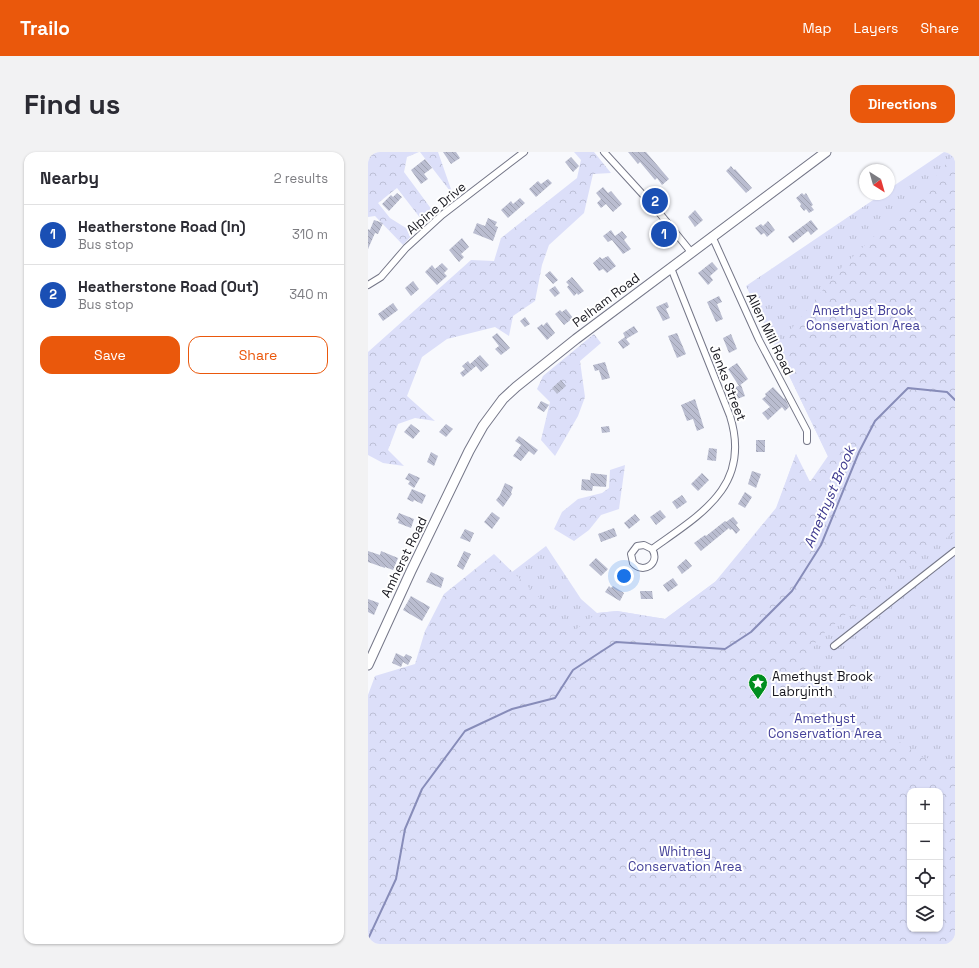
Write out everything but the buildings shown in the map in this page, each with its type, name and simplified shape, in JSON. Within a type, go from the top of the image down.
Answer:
[{"type":"main road","name":"Pelham Road","points":[[443,504],[480,430],[494,410],[508,394],[561,350],[826,152]]},
{"type":"main road","name":"Amherst Road","points":[[368,665],[443,504]]},
{"type":"street","name":"Alpine Drive","points":[[368,285],[380,277],[406,248],[442,215],[524,152]]},
{"type":"street","points":[[604,152],[657,210],[691,252]]},
{"type":"street","name":"Allen Mill Road","points":[[712,236],[759,340],[807,430],[807,441]]},
{"type":"street","name":"Jenks Street","points":[[652,549],[695,518],[715,500],[729,476],[735,453],[734,430],[730,416],[671,268]]},
{"type":"street","points":[[644,544],[652,549],[655,557],[652,565],[640,568],[634,565],[631,556],[632,551],[635,548],[644,544]]},
{"type":"street","points":[[834,646],[955,551]]},
{"type":"green space","points":[[368,152],[419,152],[407,157],[404,172],[435,214],[424,223],[397,188],[378,203],[390,218],[414,233],[403,245],[375,216],[368,217]]},
{"type":"green space","points":[[420,152],[438,152],[453,195]]},
{"type":"green space","points":[[574,152],[594,152],[611,173],[593,174],[584,213],[549,245],[542,265],[535,301],[513,316],[509,336],[495,327],[447,339],[422,357],[407,396],[435,421],[415,418],[398,424],[388,450],[404,466],[383,463],[368,455],[368,352],[471,260],[494,261],[501,238],[577,178],[581,160]]},
{"type":"green space","points":[[944,152],[955,152],[955,944],[478,944],[512,572],[546,546],[581,599],[597,613],[617,611],[665,619],[766,544],[777,507],[796,454],[832,524],[845,492],[746,286],[873,200],[895,200],[895,185]]},
{"type":"green space","points":[[955,153],[955,532],[897,571],[817,639],[806,664],[840,691],[864,718],[922,757],[955,765],[955,944],[368,944],[368,695],[375,676],[415,664],[425,631],[444,594],[494,554],[574,631],[597,613],[617,611],[665,619],[715,582],[776,508],[796,454],[810,482],[828,456],[785,367],[788,333],[839,270],[933,180]]},
{"type":"green space","points":[[594,334],[601,343],[580,361],[585,397],[578,416],[555,456],[541,440],[550,402],[537,389],[543,376]]},
{"type":"green space","points":[[625,465],[619,509],[601,515],[589,530],[574,541],[554,529],[562,512],[578,499],[602,493],[609,488],[610,470]]},
{"type":"waterway","name":"Amethyst Brook","points":[[368,939],[396,879],[405,829],[422,789],[465,731],[512,709],[555,698],[573,670],[616,642],[725,649],[751,632],[792,591],[821,545],[859,452],[875,421],[908,388],[947,392],[955,400]]},
{"type":"place","name":"Heatherstone Road (Out)","points":[[655,201]]},
{"type":"place","name":"Heatherstone Road (In)","points":[[664,234]]},
{"type":"place","name":"Amethyst Brook Labryinth","points":[[758,700]]},
{"type":"park label","name":"Amethyst Brook Conservation Area","points":[[863,318]]},
{"type":"park label","name":"Amethyst Conservation Area","points":[[825,726]]},
{"type":"park label","name":"Whitney Conservation Area","points":[[685,858]]}]
